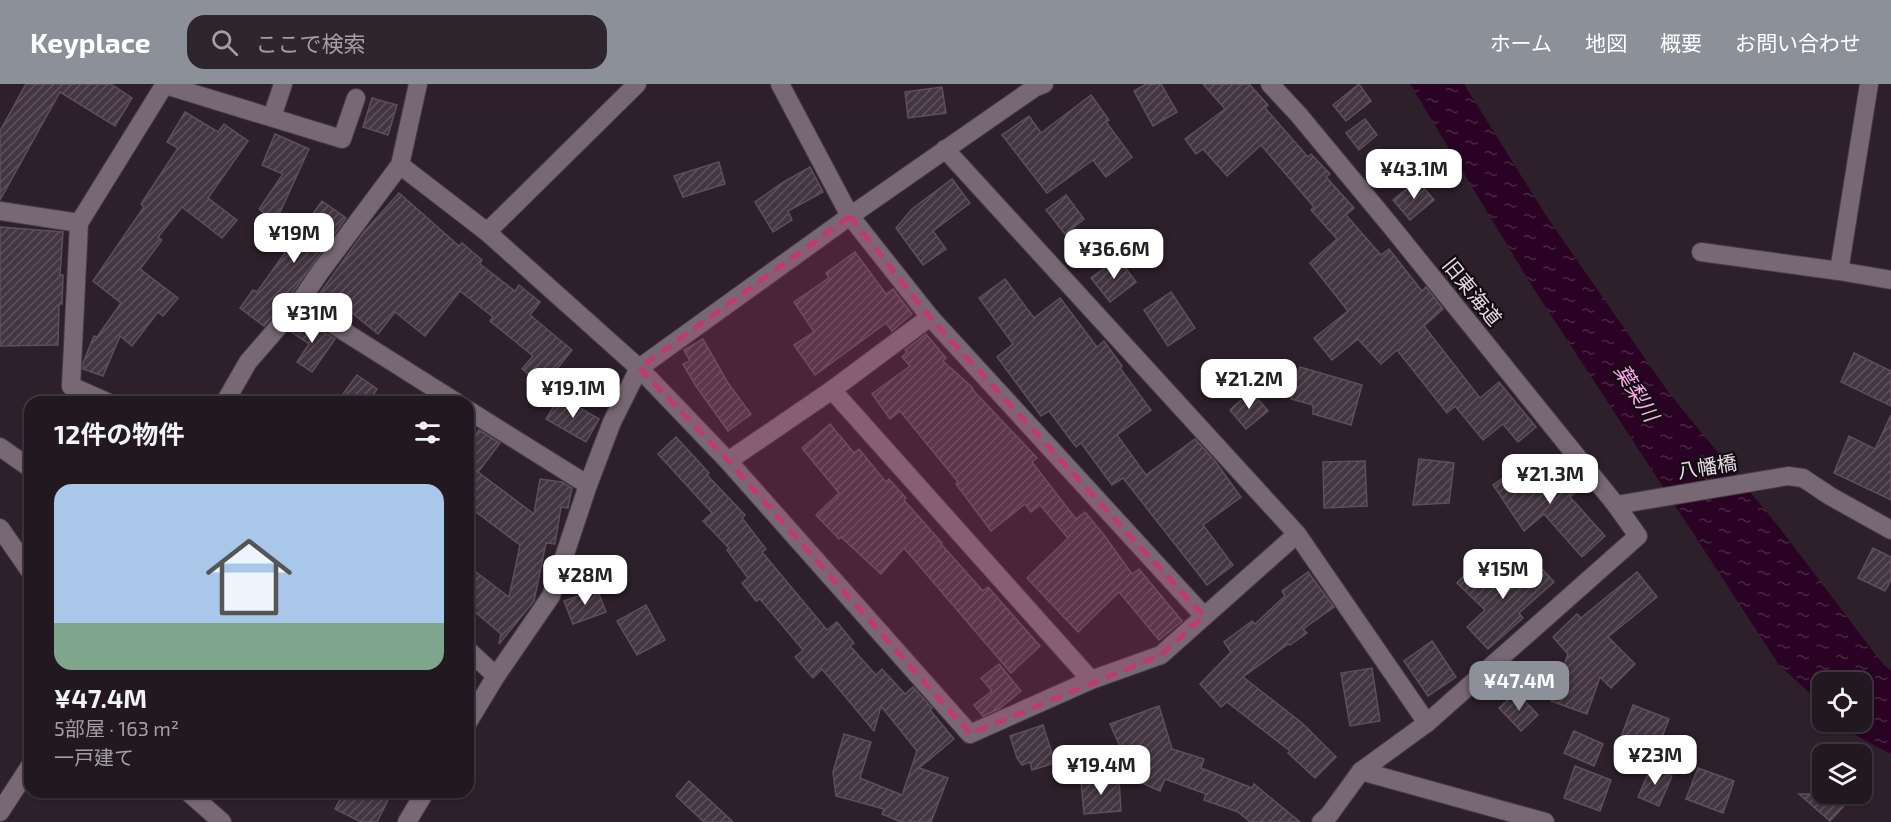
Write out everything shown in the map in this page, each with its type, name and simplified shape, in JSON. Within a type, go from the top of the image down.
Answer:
[{"type":"street","points":[[94,396],[71,386],[79,223],[165,84],[342,139],[356,98]]},
{"type":"street","points":[[272,117],[283,84]]},
{"type":"street","points":[[228,396],[248,362],[299,303],[400,165],[418,84]]},
{"type":"street","points":[[488,232],[637,84]]},
{"type":"street","points":[[780,84],[850,216],[930,318],[1204,616]]},
{"type":"street","points":[[474,712],[551,596],[588,485],[612,422],[639,368],[945,149],[1034,88],[1044,84]]},
{"type":"street","name":"旧東海道","points":[[1270,84],[1298,114],[1390,225],[1616,505],[1638,536],[1427,723]]},
{"type":"street","points":[[1839,271],[1869,84]]},
{"type":"street","points":[[945,149],[1297,534],[1427,723],[1361,771],[1326,820]]},
{"type":"street","points":[[400,165],[488,232],[639,368],[728,461],[970,734],[1091,680],[1161,655],[1297,534]]},
{"type":"street","points":[[0,211],[79,223]]},
{"type":"street","points":[[1701,252],[1891,280]]},
{"type":"street","points":[[299,303],[446,396]]},
{"type":"street","points":[[728,461],[930,318]]},
{"type":"street","points":[[831,390],[1091,680]]},
{"type":"street","points":[[474,414],[588,485]]},
{"type":"street","points":[[0,447],[24,464]]},
{"type":"street","name":"八幡橋","points":[[1616,505],[1788,476],[1803,478],[1891,530]]},
{"type":"street","points":[[0,528],[24,562]]},
{"type":"street","points":[[474,656],[496,676]]},
{"type":"street","points":[[1361,771],[1545,822]]},
{"type":"street","points":[[0,812],[24,775]]},
{"type":"street","points":[[195,798],[222,822]]},
{"type":"street","points":[[407,822],[421,798]]},
{"type":"highlighted area","points":[[850,216],[930,317],[1204,616],[1161,655],[970,734],[728,461],[639,368]]},
{"type":"water","name":"葉梨川","points":[[1410,84],[1464,84],[1545,214],[1669,393],[1779,527],[1882,663],[1891,671],[1891,754],[1852,732],[1872,732],[1872,672],[1812,672],[1812,695],[1779,665],[1532,286]]},
{"type":"building","points":[[26,84],[111,84],[132,98],[115,126],[60,92],[0,200],[0,131]]},
{"type":"building","points":[[1146,84],[1161,84],[1177,112],[1153,126],[1134,91]]},
{"type":"building","points":[[1203,84],[1249,84],[1268,105],[1265,108],[1308,157],[1311,154],[1330,174],[1326,177],[1354,208],[1346,215],[1381,255],[1389,249],[1422,291],[1426,287],[1443,309],[1424,326],[1480,398],[1499,382],[1536,427],[1518,442],[1503,424],[1483,440],[1455,406],[1447,413],[1397,350],[1381,364],[1358,339],[1332,360],[1314,338],[1348,311],[1310,263],[1337,239],[1311,210],[1314,207],[1261,145],[1227,176],[1203,149],[1196,154],[1185,139],[1225,109]]},
{"type":"building","points":[[1359,84],[1371,101],[1346,121],[1333,105]]},
{"type":"building","points":[[942,87],[946,113],[908,118],[905,92]]},
{"type":"building","points":[[1091,95],[1109,120],[1106,122],[1132,157],[1106,177],[1093,160],[1047,193],[1002,135],[1029,116],[1041,133]]},
{"type":"building","points":[[372,98],[397,105],[388,135],[363,127]]},
{"type":"building","points":[[185,112],[218,132],[224,124],[248,141],[208,198],[237,220],[222,238],[182,207],[158,237],[162,240],[140,269],[178,298],[163,316],[158,312],[132,346],[120,336],[103,376],[83,369],[83,363],[94,336],[97,337],[121,303],[93,281],[144,207],[141,204],[178,148],[167,142]]},
{"type":"building","points":[[1365,119],[1377,135],[1359,150],[1346,133]]},
{"type":"building","points":[[275,134],[309,149],[276,221],[259,209],[283,174],[262,165]]},
{"type":"building","points":[[719,162],[725,184],[683,197],[674,176]]},
{"type":"building","points":[[810,167],[823,192],[788,211],[792,220],[773,232],[755,202]]},
{"type":"building","points":[[952,179],[970,203],[933,231],[946,249],[923,265],[896,228],[912,209]]},
{"type":"building","points":[[1417,180],[1434,200],[1410,220],[1393,200]]},
{"type":"building","points":[[399,193],[459,246],[462,243],[482,260],[480,264],[515,291],[519,285],[540,302],[530,315],[572,350],[543,386],[522,369],[533,356],[490,321],[493,317],[460,291],[425,336],[395,312],[378,334],[352,313],[347,320],[315,300],[364,232]]},
{"type":"building","points":[[1066,195],[1084,219],[1065,234],[1046,210]]},
{"type":"building","points":[[322,201],[346,218],[290,296],[264,326],[240,308],[253,290],[257,292]]},
{"type":"building","points":[[0,227],[63,232],[60,275],[63,275],[62,304],[59,304],[58,345],[0,346]]},
{"type":"building","points":[[855,252],[886,294],[893,289],[912,314],[892,331],[886,323],[815,375],[794,345],[814,332],[794,302],[829,278],[826,273]]},
{"type":"building","points":[[1118,258],[1136,282],[1110,302],[1091,278]]},
{"type":"building","points":[[1005,279],[1034,318],[1060,298],[1097,347],[1104,341],[1122,366],[1120,368],[1151,410],[1117,435],[1146,475],[1195,439],[1215,461],[1241,497],[1203,525],[1233,565],[1207,585],[1123,478],[1112,485],[1081,443],[1076,447],[1049,411],[1041,416],[997,357],[1013,344],[979,298]]},
{"type":"building","points":[[1171,292],[1195,328],[1168,346],[1144,310]]},
{"type":"building","points":[[301,318],[335,339],[312,372],[297,362],[309,344],[290,331]]},
{"type":"building","points":[[926,334],[946,358],[943,361],[973,388],[1037,458],[1032,462],[1076,519],[1085,512],[1132,574],[1139,569],[1182,621],[1159,640],[1119,592],[1078,632],[1027,578],[1068,538],[1040,505],[1031,512],[1025,504],[991,531],[956,484],[958,482],[900,411],[890,419],[872,394],[910,366],[902,357],[907,352],[905,350]]},
{"type":"building","points":[[703,339],[728,383],[751,414],[728,431],[683,364],[690,361],[684,350]]},
{"type":"building","points":[[1854,353],[1891,371],[1891,406],[1841,382]]},
{"type":"building","points":[[1300,367],[1362,385],[1351,425],[1313,414],[1313,405],[1291,399]]},
{"type":"building","points":[[357,375],[377,389],[372,396],[341,396]]},
{"type":"building","points":[[1251,391],[1268,411],[1246,429],[1230,410]]},
{"type":"building","points":[[560,396],[599,419],[586,442],[546,419]]},
{"type":"building","points":[[1891,415],[1891,500],[1834,473],[1849,436],[1875,449]]},
{"type":"building","points":[[830,424],[854,453],[859,449],[886,482],[889,479],[906,498],[904,500],[983,591],[988,587],[1040,646],[1011,673],[904,548],[881,574],[841,537],[839,539],[816,515],[839,493],[802,448]]},
{"type":"building","points":[[479,430],[500,443],[478,472],[534,514],[540,479],[562,482],[572,488],[568,508],[561,507],[555,544],[546,543],[534,601],[499,644],[501,634],[474,611],[474,575],[476,572],[509,597],[520,545],[474,510],[474,436]]},
{"type":"building","points":[[676,437],[709,473],[707,475],[745,515],[742,518],[766,549],[762,552],[827,630],[837,622],[854,643],[850,646],[876,675],[882,669],[905,694],[913,687],[932,708],[930,710],[954,739],[919,768],[948,778],[931,822],[901,822],[882,814],[884,809],[836,796],[833,772],[844,734],[871,742],[860,778],[902,795],[917,751],[881,706],[874,731],[822,669],[813,678],[795,657],[803,650],[760,599],[756,601],[742,583],[748,578],[727,550],[729,548],[703,521],[712,513],[658,454]]},
{"type":"building","points":[[1419,459],[1454,463],[1449,503],[1413,505]]},
{"type":"building","points":[[1365,461],[1367,506],[1324,508],[1323,462]]},
{"type":"building","points":[[1562,463],[1583,486],[1570,497],[1605,536],[1582,557],[1544,514],[1524,531],[1493,485],[1514,470],[1531,472],[1540,486]]},
{"type":"building","points":[[1873,548],[1891,557],[1891,580],[1885,591],[1858,578]]},
{"type":"building","points":[[1533,559],[1554,582],[1519,613],[1523,618],[1488,649],[1467,627],[1485,610],[1457,583],[1473,566],[1498,590]]},
{"type":"building","points":[[1308,572],[1334,607],[1303,629],[1307,633],[1243,677],[1302,723],[1336,757],[1315,778],[1288,753],[1290,751],[1227,702],[1221,707],[1200,684],[1231,652],[1224,642],[1252,621],[1255,624],[1285,596],[1282,591]]},
{"type":"building","points":[[1637,572],[1657,597],[1608,637],[1635,664],[1611,688],[1600,677],[1587,714],[1551,701],[1568,654],[1553,637],[1577,614],[1581,618]]},
{"type":"building","points":[[597,589],[606,612],[573,624],[564,601]]},
{"type":"building","points":[[646,605],[665,640],[637,655],[617,621]]},
{"type":"building","points":[[1432,641],[1456,677],[1428,696],[1404,661]]},
{"type":"building","points":[[999,664],[1021,691],[999,709],[983,716],[974,705],[992,691],[981,678]]},
{"type":"building","points":[[1372,668],[1380,721],[1350,726],[1341,673]]},
{"type":"building","points":[[1516,692],[1538,715],[1521,731],[1499,708]]},
{"type":"building","points":[[1633,705],[1669,719],[1657,750],[1621,737]]},
{"type":"building","points":[[1159,706],[1172,749],[1204,759],[1201,768],[1252,788],[1254,784],[1300,822],[1250,822],[1238,812],[1204,800],[1206,794],[1165,779],[1160,791],[1135,780],[1110,724]]},
{"type":"building","points":[[1043,725],[1055,763],[1032,770],[1030,762],[1022,765],[1017,758],[1010,736]]},
{"type":"building","points":[[1574,731],[1603,744],[1594,766],[1564,753]]},
{"type":"building","points":[[1575,766],[1611,780],[1600,811],[1564,798]]},
{"type":"building","points":[[1651,767],[1672,776],[1659,806],[1638,797]]},
{"type":"building","points":[[1698,768],[1734,781],[1723,813],[1686,799]]},
{"type":"building","points":[[1119,779],[1121,811],[1084,814],[1081,782]]},
{"type":"building","points":[[689,781],[733,822],[704,822],[676,796]]},
{"type":"building","points":[[1799,794],[1812,794],[1812,804],[1846,804],[1830,821]]},
{"type":"building","points":[[341,798],[389,798],[377,822],[361,822],[335,809]]}]
